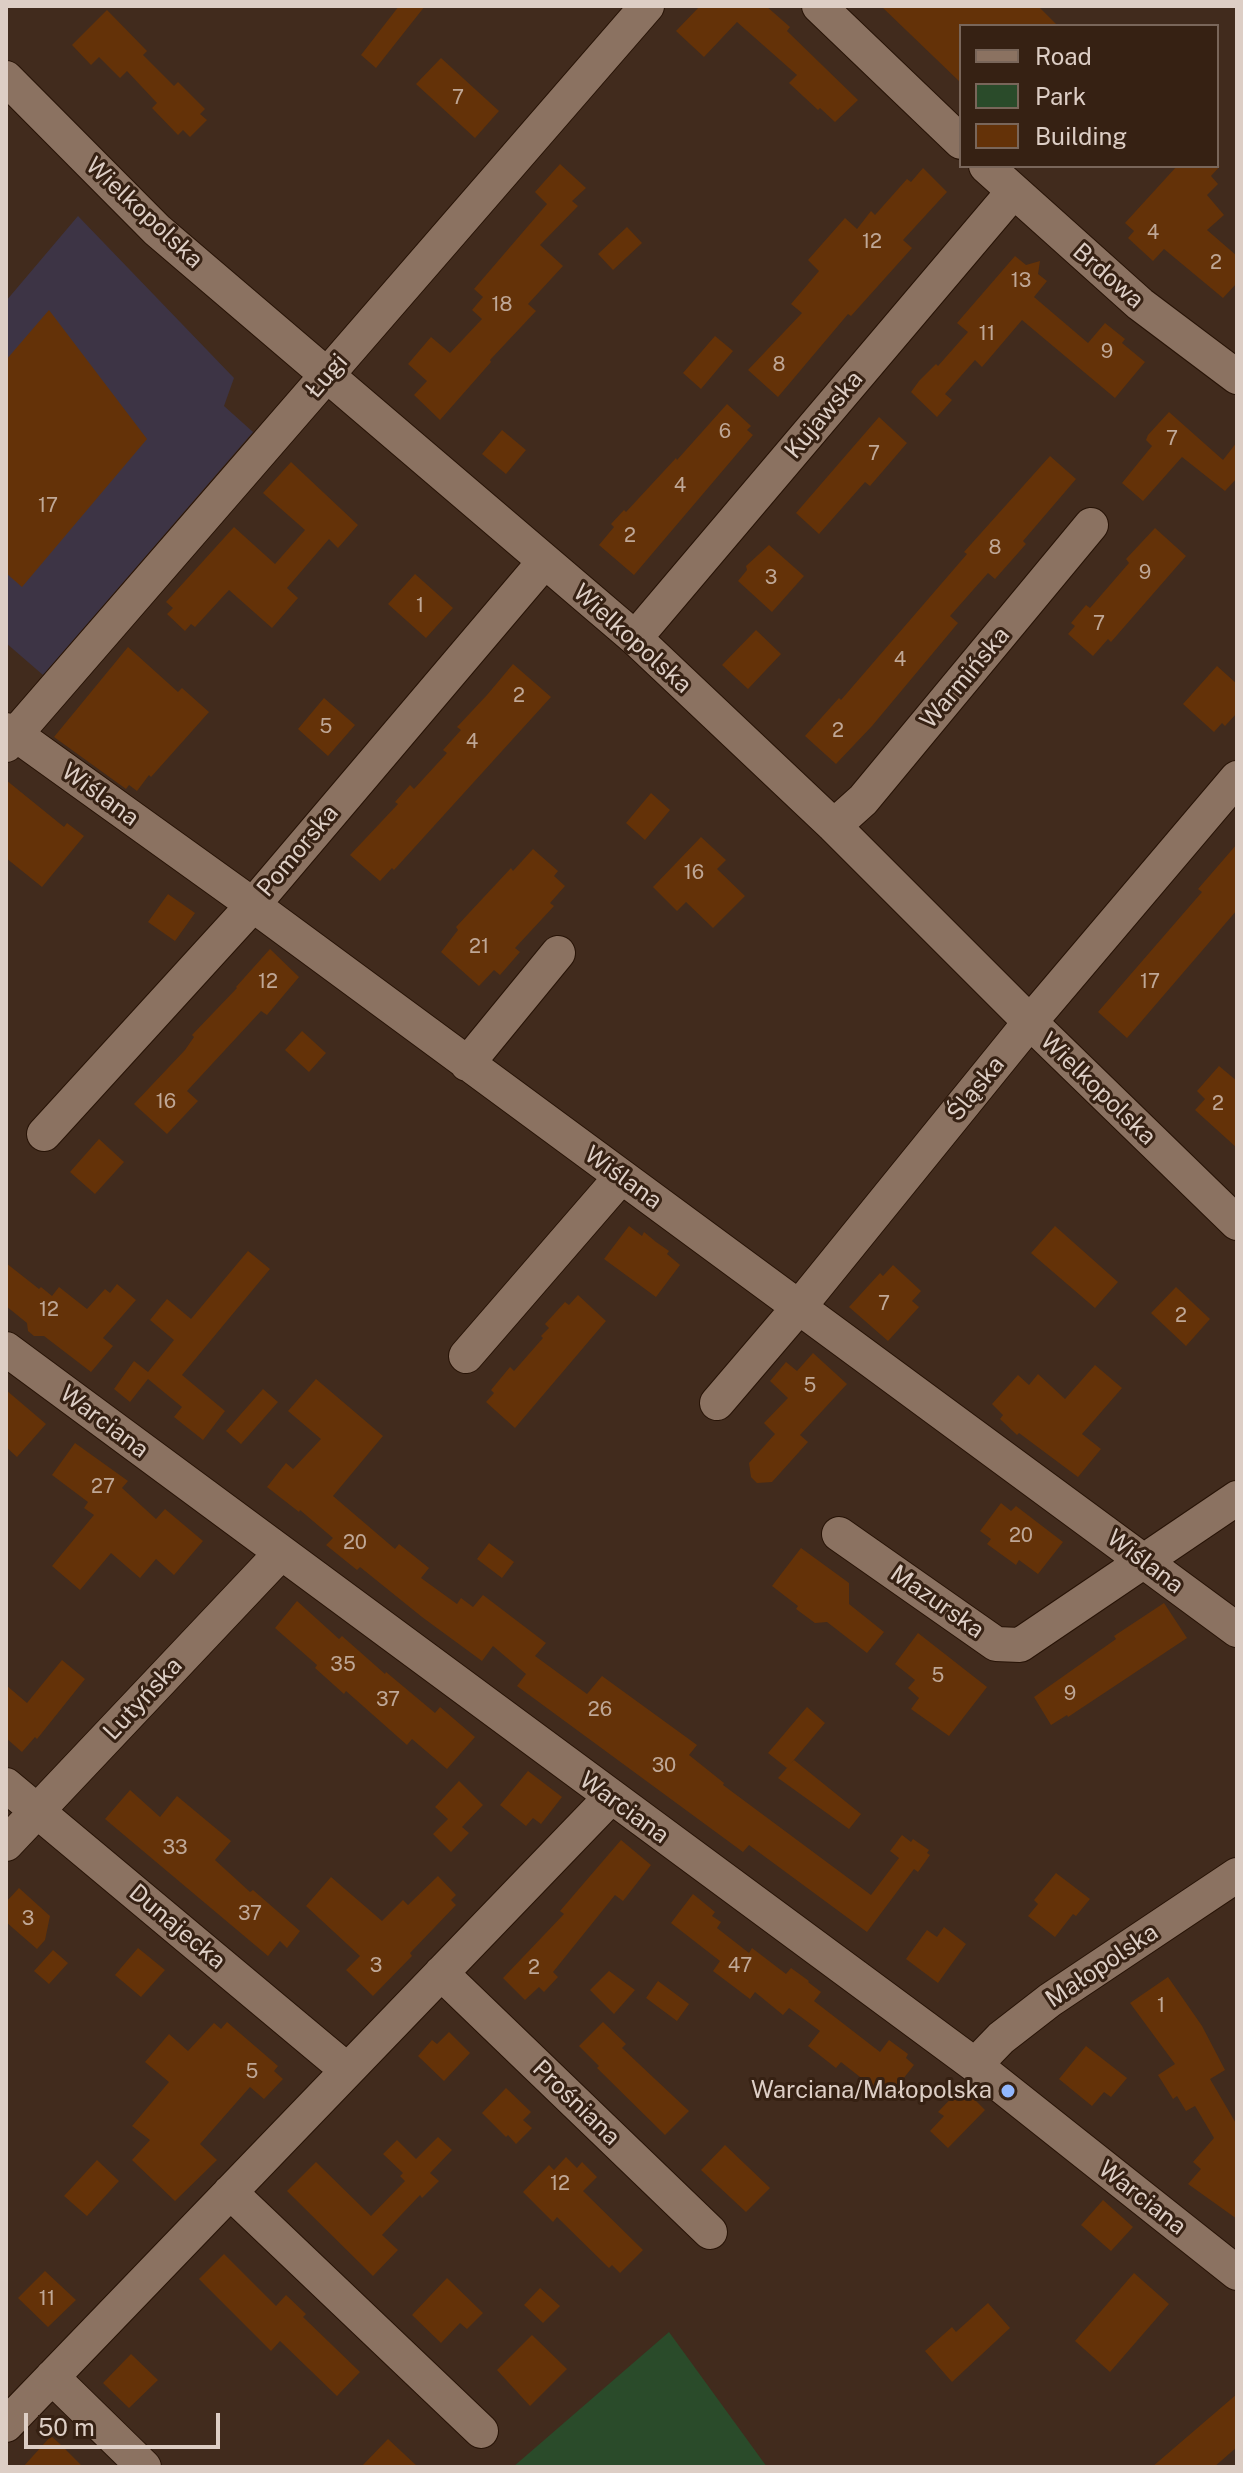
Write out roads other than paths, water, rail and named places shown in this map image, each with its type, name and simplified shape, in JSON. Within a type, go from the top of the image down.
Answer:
[{"type":"street","name":"Ługi","points":[[9,737],[647,6]]},
{"type":"street","points":[[819,6],[959,140]]},
{"type":"street","name":"Wielkopolska","points":[[6,78],[157,230],[635,638],[834,826],[1030,1022],[1235,1215]]},
{"type":"street","name":"Brdowa","points":[[988,168],[1140,304],[1237,377]]},
{"type":"street","name":"Kujawska","points":[[635,638],[1013,192]]},
{"type":"street","name":"Warmińska","points":[[834,826],[863,800],[1091,525]]},
{"type":"street","name":"Pomorska","points":[[44,1134],[253,905],[544,562]]},
{"type":"street","name":"Wiślana","points":[[9,737],[253,905],[1237,1630]]},
{"type":"street","name":"Śląska","points":[[717,1403],[799,1307],[1030,1022],[1237,778]]},
{"type":"street","points":[[467,1064],[558,953]]},
{"type":"street","points":[[466,1356],[621,1177]]},
{"type":"street","name":"Warciana","points":[[6,1349],[975,2065],[1237,2273]]},
{"type":"street","name":"Mazurska","points":[[839,1534],[996,1644],[1020,1645],[1237,1498]]},
{"type":"street","name":"Lutyńska","points":[[6,1844],[281,1553]]},
{"type":"street","name":"Dunajecka","points":[[6,1785],[347,2070]]},
{"type":"street","points":[[6,2425],[610,1798]]},
{"type":"street","name":"Małopolska","points":[[975,2065],[1001,2038],[1050,2000],[1237,1875]]},
{"type":"street","name":"Prośniana","points":[[441,1973],[710,2232]]},
{"type":"street","points":[[230,2192],[481,2431]]},
{"type":"street","points":[[52,2377],[144,2467]]},
{"type":"place","name":"Warciana/Małopolska","points":[[1008,2091]]}]
